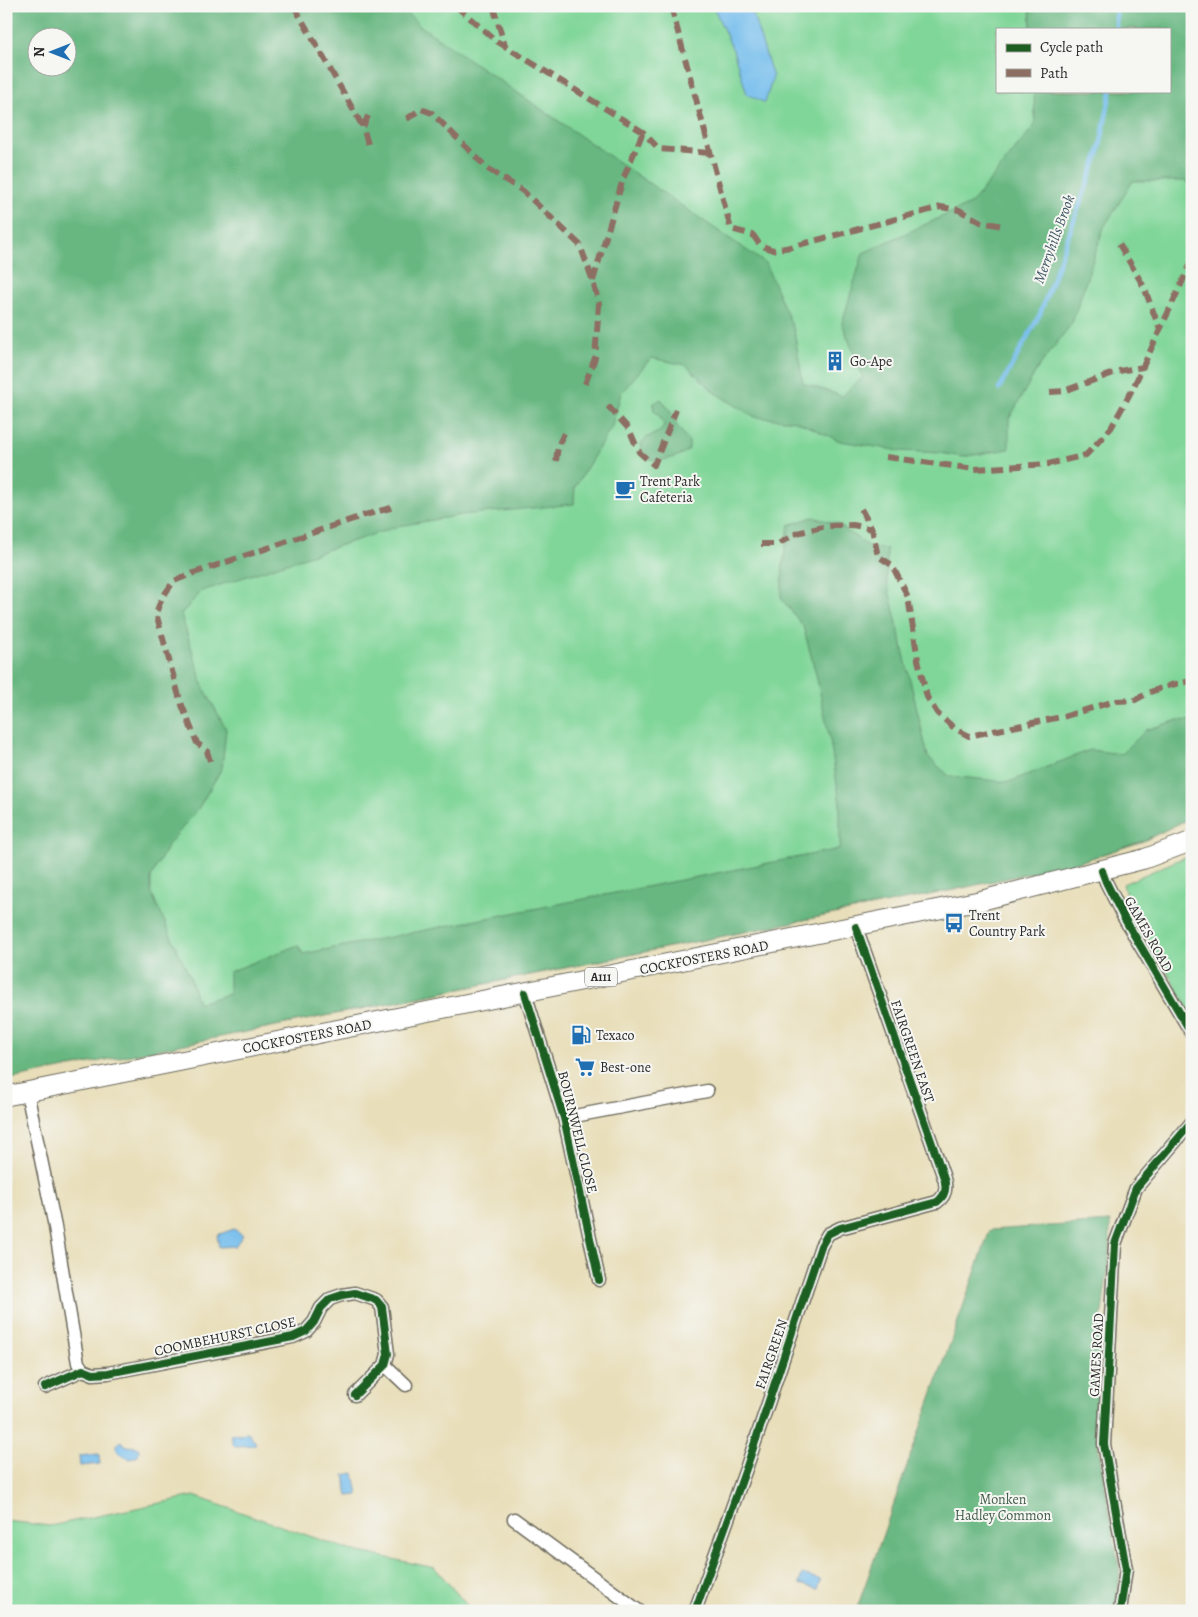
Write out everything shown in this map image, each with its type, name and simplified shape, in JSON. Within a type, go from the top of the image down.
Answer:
[{"type":"main road","name":"COCKFOSTERS ROAD","points":[[6,1096],[979,901],[1144,859],[1192,840]]},
{"type":"street","name":"GAMES ROAD","points":[[1102,871],[1123,916],[1192,1034]]},
{"type":"street","name":"FAIRGREEN EAST","points":[[856,926],[946,1184]]},
{"type":"street","name":"BOURNWELL CLOSE","points":[[525,993],[564,1118],[599,1280]]},
{"type":"street","points":[[564,1118],[707,1091]]},
{"type":"street","points":[[27,1092],[56,1236],[78,1363],[83,1370],[45,1387]]},
{"type":"street","name":"GAMES ROAD","points":[[1120,1611],[1126,1569],[1104,1444],[1115,1244],[1136,1188],[1192,1122]]},
{"type":"street","name":"FAIRGREEN","points":[[695,1611],[747,1466],[821,1246],[828,1234],[840,1228],[937,1202],[945,1193],[946,1184]]},
{"type":"street","name":"COOMBEHURST CLOSE","points":[[83,1370],[93,1374],[108,1373],[293,1337],[306,1331],[314,1322],[321,1308],[330,1299],[356,1293],[376,1300],[382,1307],[388,1354],[385,1365]]},
{"type":"street","points":[[356,1395],[385,1365],[406,1385]]},
{"type":"street","points":[[514,1520],[639,1611]]},
{"type":"green space","points":[[6,6],[1192,6],[1192,817],[1143,841],[1076,863],[953,890],[236,1034],[230,994],[6,1080]]},
{"type":"green space","points":[[6,6],[401,6],[419,25],[765,263],[794,330],[803,383],[842,396],[863,377],[842,323],[863,253],[972,203],[1035,125],[1034,92],[1170,92],[1170,28],[1031,28],[1030,6],[1192,6],[1192,184],[1184,181],[1133,181],[1104,227],[1072,323],[1037,369],[1009,419],[1009,449],[962,457],[941,453],[900,451],[840,441],[796,421],[755,417],[715,393],[686,365],[651,358],[621,393],[612,426],[575,487],[574,504],[461,515],[399,526],[202,591],[181,614],[203,686],[226,729],[222,768],[198,809],[168,845],[151,877],[151,892],[190,977],[198,1003],[229,994],[229,972],[298,945],[303,954],[840,849],[840,804],[830,740],[816,674],[803,626],[781,598],[783,564],[789,525],[813,517],[838,524],[869,547],[887,549],[887,581],[928,757],[949,776],[1009,782],[1090,750],[1122,754],[1146,730],[1178,720],[1192,721],[1192,817],[1143,841],[1076,863],[953,890],[6,1080]]},
{"type":"green space","points":[[661,399],[670,410],[675,423],[689,442],[689,449],[672,458],[657,460],[645,457],[642,452],[641,443],[663,427],[664,423],[654,411],[653,404]]},
{"type":"green space","points":[[1192,854],[1192,1015],[1128,904],[1123,884]]},
{"type":"green space","name":"Monken Hadley Common","points":[[1110,1222],[1110,1249],[1100,1329],[1098,1445],[1120,1574],[1115,1611],[856,1611],[990,1230]]},
{"type":"green space","points":[[194,1496],[350,1550],[435,1568],[472,1611],[6,1611],[6,1521],[50,1526]]},
{"type":"water","points":[[713,6],[754,6],[753,15],[773,77],[765,103],[747,94],[733,50]]},
{"type":"water","points":[[234,1229],[243,1235],[235,1246],[219,1247],[217,1235]]},
{"type":"water","points":[[247,1432],[255,1441],[255,1445],[235,1446],[233,1444],[231,1434],[240,1435]]},
{"type":"water","points":[[120,1441],[127,1446],[137,1447],[139,1449],[138,1456],[131,1459],[121,1455],[117,1450]]},
{"type":"water","points":[[99,1454],[100,1464],[80,1466],[79,1456]]},
{"type":"water","points":[[354,1473],[358,1495],[348,1496],[344,1475]]},
{"type":"water","points":[[802,1574],[821,1580],[818,1589],[799,1584]]},
{"type":"waterway","name":"Merryhills Brook","points":[[1116,6],[1116,28]]},
{"type":"waterway","name":"Merryhills Brook","points":[[999,389],[1040,314],[1099,152],[1111,92]]},
{"type":"marked path","points":[[294,6],[363,127]]},
{"type":"marked path","points":[[387,11],[391,6]]},
{"type":"marked path","points":[[456,6],[495,40],[643,132],[659,149],[711,153]]},
{"type":"marked path","points":[[493,6],[505,46]]},
{"type":"marked path","points":[[671,6],[731,229],[753,235],[760,245],[773,250],[791,247],[941,207],[959,210],[981,222],[1003,226]]},
{"type":"marked path","points":[[407,119],[421,109],[432,113],[488,169],[523,191],[580,245],[599,304],[595,358],[585,384]]},
{"type":"marked path","points":[[368,144],[363,127],[369,114]]},
{"type":"marked path","points":[[593,281],[623,179],[643,132]]},
{"type":"marked path","points":[[1119,244],[1144,287],[1160,330]]},
{"type":"marked path","points":[[886,457],[975,469],[1048,464],[1086,455],[1111,428],[1133,388],[1192,261]]},
{"type":"marked path","points":[[1050,392],[1064,391],[1119,371],[1143,367]]},
{"type":"marked path","points":[[608,406],[629,429],[639,452],[654,465],[676,410]]},
{"type":"marked path","points":[[556,461],[558,446],[564,433]]},
{"type":"marked path","points":[[210,761],[207,751],[197,743],[180,700],[156,613],[162,598],[174,581],[365,515],[394,507]]},
{"type":"marked path","points":[[861,509],[872,529],[878,556],[892,565],[908,597],[918,660],[927,697],[937,713],[954,728],[969,736],[1066,716],[1115,701],[1135,700],[1150,692],[1192,681]]},
{"type":"marked path","points":[[761,544],[778,544],[797,533],[827,526],[853,525],[872,529]]},
{"type":"cycle path","points":[[1102,871],[1123,916],[1192,1034]]},
{"type":"cycle path","points":[[695,1611],[747,1466],[821,1246],[828,1234],[840,1228],[937,1202],[943,1196],[945,1190],[943,1175],[856,927]]},
{"type":"cycle path","points":[[525,993],[564,1118],[599,1280]]},
{"type":"cycle path","points":[[1120,1611],[1126,1569],[1104,1444],[1115,1244],[1136,1188],[1192,1122]]},
{"type":"cycle path","points":[[45,1387],[83,1370],[93,1374],[108,1373],[293,1337],[306,1331],[314,1322],[321,1308],[330,1299],[355,1293],[376,1300],[382,1307],[388,1354],[385,1365],[355,1395]]},
{"type":"place","name":"Go-Ape","points":[[835,361]]},
{"type":"place","name":"Trent Park Cafeteria","points":[[625,489]]},
{"type":"place","name":"Trent Country Park","points":[[954,923]]},
{"type":"place","name":"Texaco","points":[[581,1035]]},
{"type":"place","name":"Best-one","points":[[585,1067]]}]
